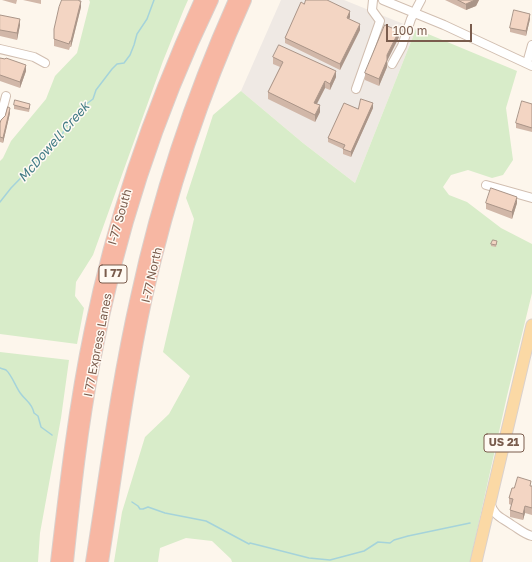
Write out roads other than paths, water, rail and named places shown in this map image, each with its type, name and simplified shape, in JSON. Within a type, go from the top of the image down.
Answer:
[{"type":"highway","name":"I-77 South","points":[[57,562],[79,390],[91,327],[106,263],[123,203],[145,135],[201,0]]},
{"type":"highway","name":"I 77 Express Lanes","points":[[67,562],[79,453],[88,391],[100,329],[115,266],[132,205],[154,139],[182,66],[212,0]]},
{"type":"highway","name":"I 77","points":[[92,562],[125,358],[137,296],[150,243],[169,174],[189,114],[211,56],[235,0]]},
{"type":"highway","name":"I-77 North","points":[[102,562],[134,360],[146,298],[161,238],[178,177],[198,118],[220,59],[245,0]]},
{"type":"highway","points":[[96,536],[96,562]]},
{"type":"main road","name":"US 21","points":[[476,562],[532,325]]},
{"type":"street","points":[[356,89],[380,21],[372,10],[373,0]]},
{"type":"street","points":[[384,0],[529,65],[532,45]]},
{"type":"street","points":[[392,64],[402,46],[421,0]]},
{"type":"street","points":[[0,49],[34,57],[44,63]]},
{"type":"street","points":[[0,119],[6,96]]},
{"type":"street","points":[[486,185],[532,198]]},
{"type":"street","points":[[490,503],[492,511],[504,521],[532,536]]},
{"type":"street","points":[[483,530],[490,523],[504,521]]},
{"type":"waterway","name":"McDowell Creek","points":[[0,202],[11,188],[61,137],[66,126],[82,113],[85,105],[93,99],[96,90],[112,69],[117,64],[124,63],[130,55],[137,34],[147,19],[154,0]]},
{"type":"waterway","points":[[0,368],[8,372],[19,391],[30,404],[34,413],[38,416],[41,427],[52,435]]},
{"type":"waterway","points":[[132,502],[140,509],[148,507],[165,513],[206,521],[249,544],[250,543],[309,558],[330,560],[364,551],[378,542],[390,543],[394,540],[408,536],[470,523]]}]
